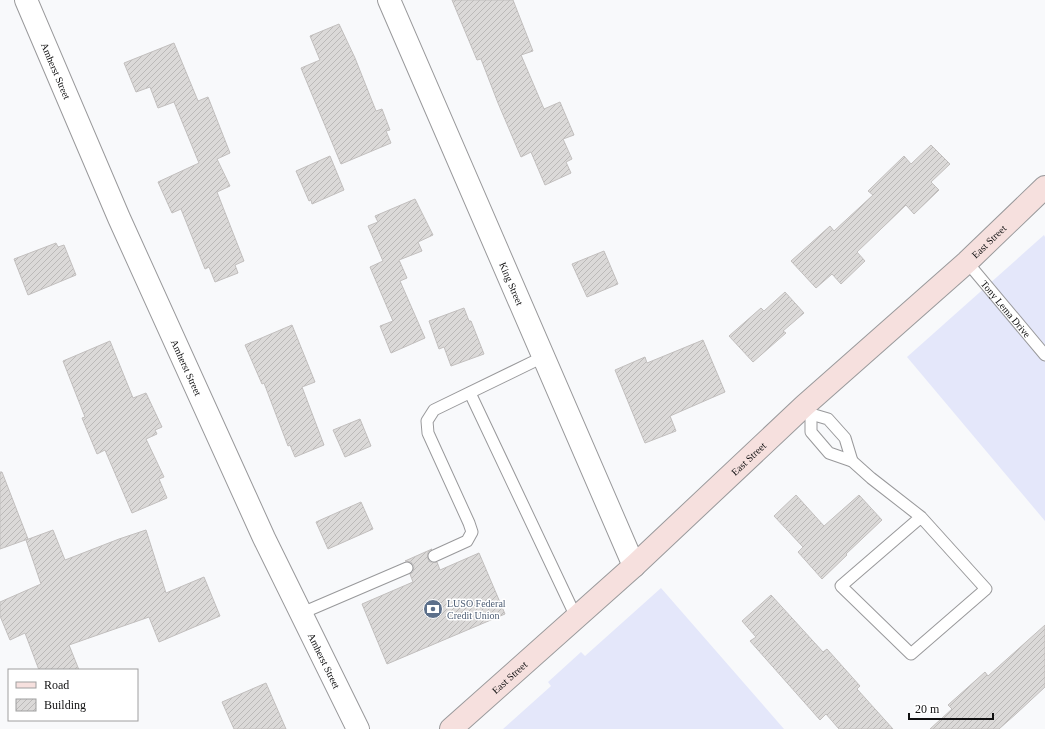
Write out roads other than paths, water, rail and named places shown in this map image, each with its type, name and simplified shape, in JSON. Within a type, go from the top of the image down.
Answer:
[{"type":"main road","name":"East Street","points":[[451,729],[807,410],[967,262],[1045,187]]},
{"type":"street","name":"Amherst Street","points":[[26,0],[119,218],[264,538],[358,729]]},
{"type":"street","name":"King Street","points":[[389,0],[634,566]]},
{"type":"lane","name":"Tony Lema Drive","points":[[967,262],[1045,355]]},
{"type":"lane","points":[[434,556],[467,540],[472,532],[470,523],[428,433],[427,421],[434,410],[543,357]]},
{"type":"lane","points":[[470,393],[576,617]]},
{"type":"lane","points":[[807,410],[828,419],[845,438],[852,461]]},
{"type":"lane","points":[[807,410],[811,432],[829,453],[852,461],[871,478],[921,517],[986,589],[911,654],[841,586],[921,517]]},
{"type":"lane","points":[[302,613],[407,568]]},
{"type":"place","name":"LUSO Federal Credit Union","points":[[433,609]]}]
